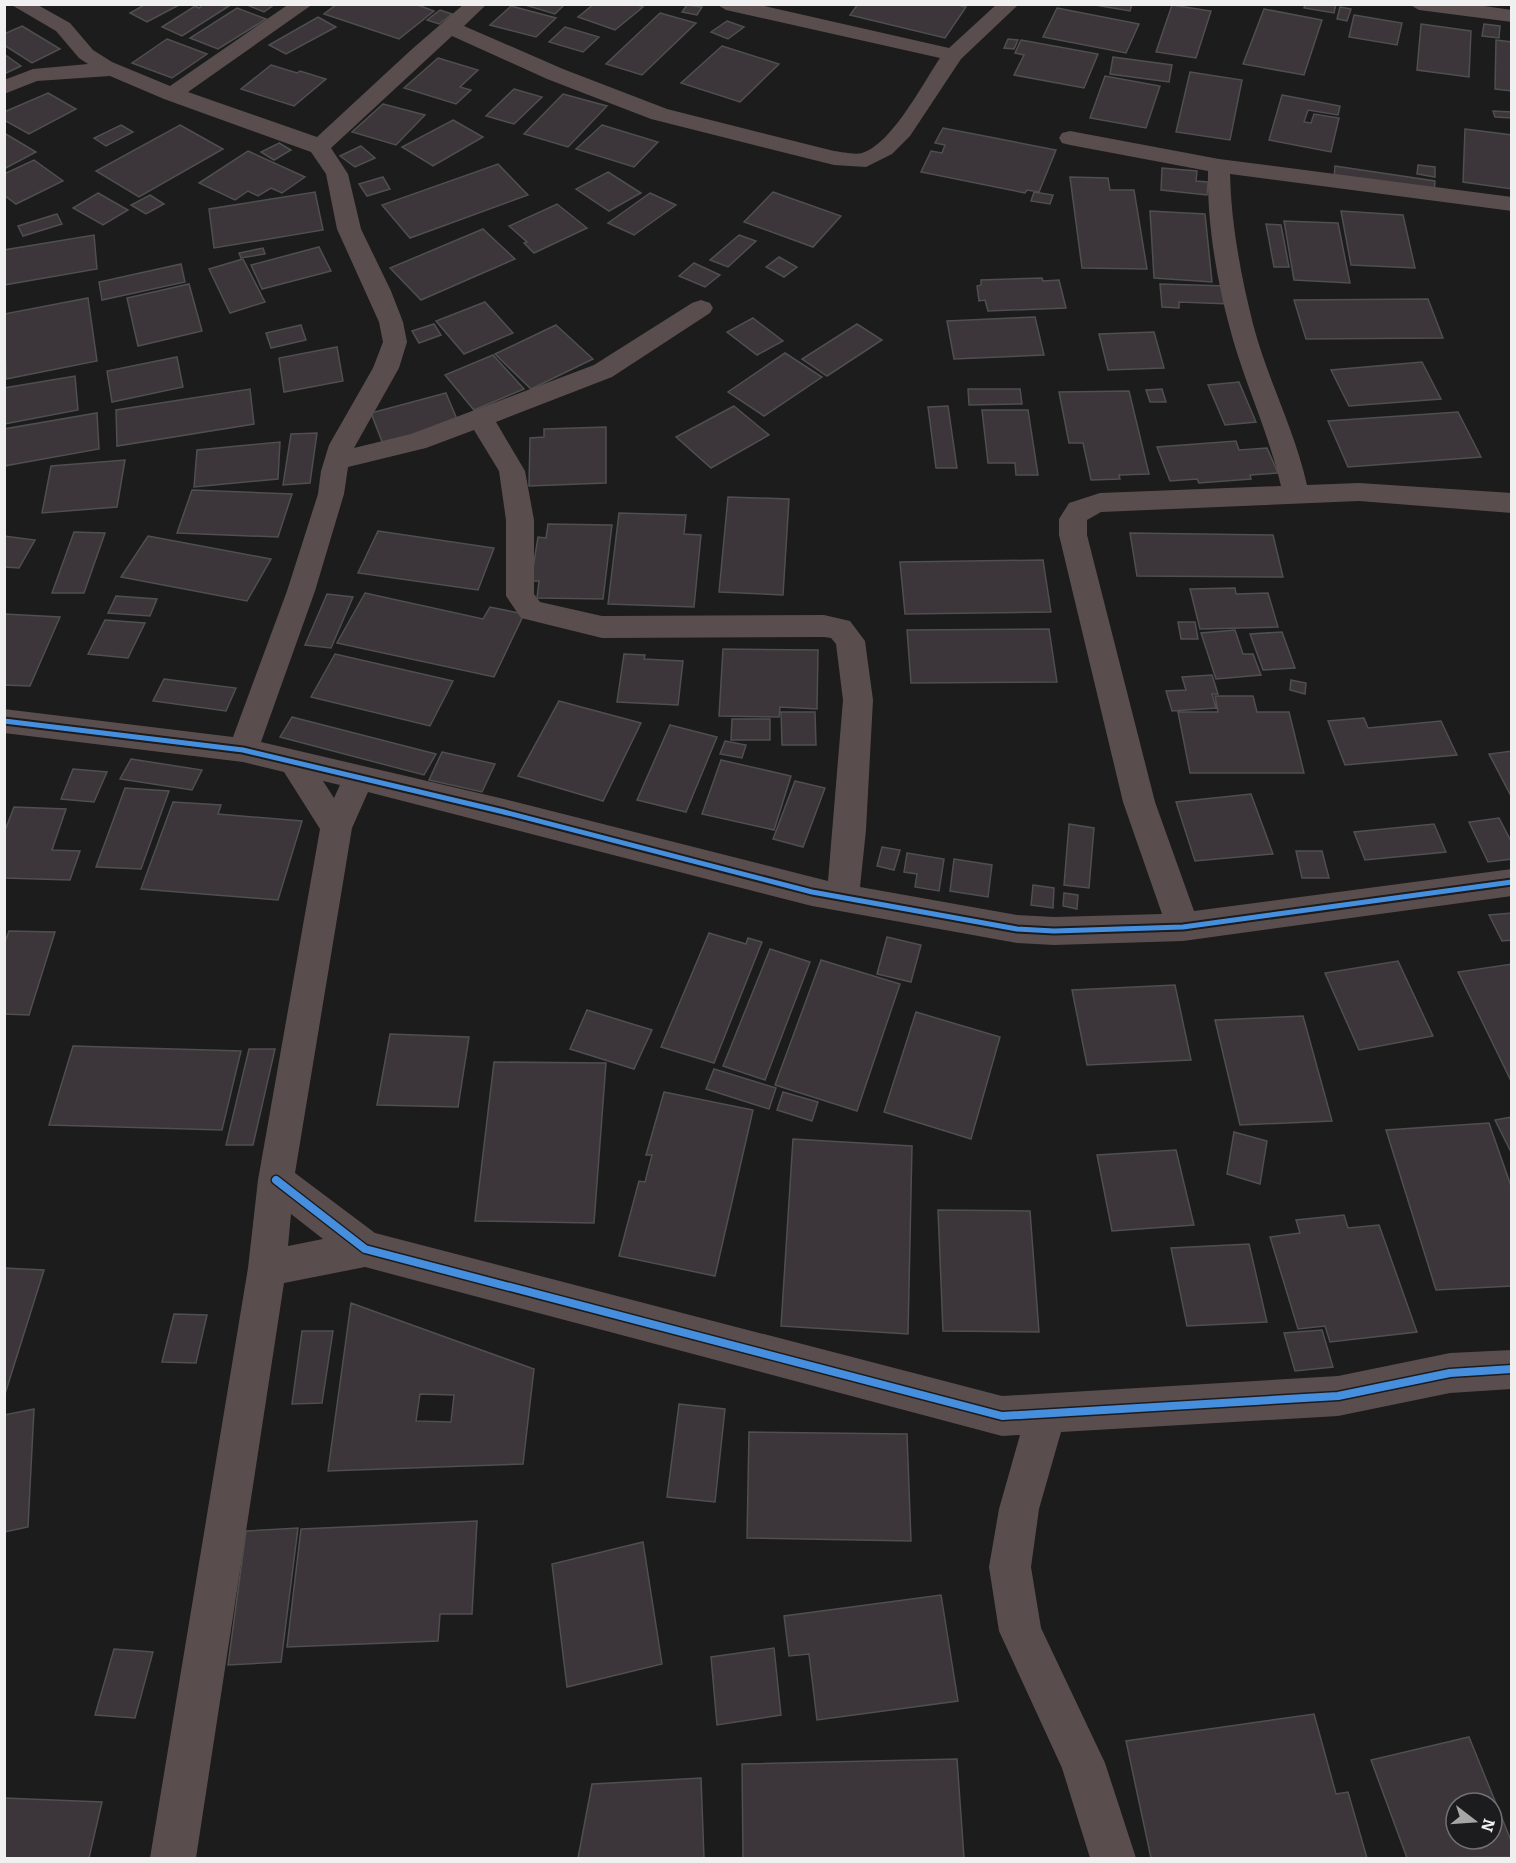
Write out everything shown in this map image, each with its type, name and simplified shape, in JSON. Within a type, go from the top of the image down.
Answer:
[{"type":"street","points":[[172,94],[303,4]]},
{"type":"street","points":[[319,147],[418,54],[452,28],[477,4]]},
{"type":"street","points":[[726,4],[953,55]]},
{"type":"street","points":[[452,28],[555,74],[659,114],[834,158],[866,160],[884,148],[902,131],[953,55],[1008,4]]},
{"type":"street","points":[[1419,4],[1512,16]]},
{"type":"street","points":[[23,5],[63,27],[86,54],[112,69],[172,94],[303,139],[319,147],[338,174],[349,230],[379,291],[391,322],[395,342],[386,368],[342,445],[331,494],[301,591],[243,750]]},
{"type":"street","points":[[4,88],[33,75],[112,69]]},
{"type":"street","points":[[1070,138],[1210,172],[1512,204]]},
{"type":"street","points":[[1210,172],[1241,325],[1285,446],[1296,495]]},
{"type":"street","points":[[337,461],[417,442],[481,420],[603,371],[701,308]]},
{"type":"street","points":[[481,420],[499,445],[512,471],[520,520],[520,596],[531,610],[602,627],[824,626],[840,628],[850,641],[858,700],[842,898]]},
{"type":"street","points":[[1183,927],[1139,802],[1072,536],[1073,519],[1079,510],[1100,503],[1359,492],[1512,503]]},
{"type":"street","points":[[4,721],[243,750],[842,898],[1017,929],[1054,931],[1183,927],[1512,882]]},
{"type":"street","points":[[293,761],[336,828]]},
{"type":"street","points":[[173,1858],[267,1268],[276,1180],[336,828],[359,777]]},
{"type":"street","points":[[276,1180],[365,1249],[1002,1416],[1338,1396],[1450,1374],[1512,1369]]},
{"type":"street","points":[[267,1268],[365,1249]]},
{"type":"street","points":[[1046,1414],[1019,1509],[1010,1568],[1020,1631],[1083,1763],[1113,1858]]},
{"type":"building","points":[[146,4],[179,5],[147,22],[130,13]]},
{"type":"building","points":[[204,4],[229,6],[182,36],[162,27],[195,6],[199,8]]},
{"type":"building","points":[[245,4],[275,4],[264,12]]},
{"type":"building","points":[[337,4],[415,4],[434,11],[399,39],[324,14]]},
{"type":"building","points":[[522,4],[565,4],[555,14]]},
{"type":"building","points":[[594,4],[635,4],[643,7],[615,30],[578,17]]},
{"type":"building","points":[[858,4],[954,4],[966,7],[945,38],[850,15]]},
{"type":"building","points":[[1089,4],[1132,4],[1130,11]]},
{"type":"building","points":[[1305,4],[1336,4],[1334,13],[1304,8]]},
{"type":"building","points":[[687,5],[702,7],[697,15],[682,12]]},
{"type":"building","points":[[1172,5],[1211,11],[1196,58],[1156,52]]},
{"type":"building","points":[[511,6],[556,18],[536,37],[490,25]]},
{"type":"building","points":[[1340,7],[1351,9],[1347,21],[1337,19]]},
{"type":"building","points":[[237,8],[266,19],[218,49],[190,38]]},
{"type":"building","points":[[1057,8],[1139,24],[1126,53],[1043,37]]},
{"type":"building","points":[[1264,9],[1322,20],[1304,75],[1243,64]]},
{"type":"building","points":[[440,10],[452,14],[439,24],[427,20]]},
{"type":"building","points":[[660,13],[696,23],[642,75],[606,64]]},
{"type":"building","points":[[1354,15],[1402,23],[1397,45],[1349,37]]},
{"type":"building","points":[[318,17],[336,27],[286,54],[269,45]]},
{"type":"building","points":[[727,21],[744,27],[728,39],[711,32]]},
{"type":"building","points":[[1421,24],[1471,31],[1469,77],[1417,70]]},
{"type":"building","points":[[1484,24],[1500,26],[1499,38],[1482,36]]},
{"type":"building","points":[[22,26],[60,49],[32,63],[4,45],[4,34]]},
{"type":"building","points":[[565,27],[599,37],[583,52],[549,42]]},
{"type":"building","points":[[167,39],[207,54],[172,78],[132,63]]},
{"type":"building","points":[[1008,39],[1018,40],[1014,49],[1004,48]]},
{"type":"building","points":[[1021,40],[1098,54],[1084,88],[1014,75],[1024,55],[1015,53]]},
{"type":"building","points":[[1496,40],[1512,42],[1512,91],[1495,89]]},
{"type":"building","points":[[722,46],[779,64],[740,102],[681,83]]},
{"type":"building","points":[[4,54],[21,66],[4,74]]},
{"type":"building","points":[[1113,57],[1172,65],[1169,82],[1110,74]]},
{"type":"building","points":[[438,58],[478,70],[460,87],[471,90],[456,104],[404,88]]},
{"type":"building","points":[[271,65],[326,79],[294,106],[241,89]]},
{"type":"building","points":[[1190,72],[1242,80],[1230,140],[1176,132]]},
{"type":"building","points":[[1105,76],[1160,86],[1146,128],[1090,118]]},
{"type":"building","points":[[514,89],[542,97],[514,124],[486,116]]},
{"type":"building","points":[[48,93],[76,109],[29,134],[4,120],[4,112]]},
{"type":"building","points":[[563,94],[607,106],[568,147],[524,134]]},
{"type":"building","points":[[1282,95],[1340,106],[1338,115],[1308,110],[1304,122],[1311,123],[1314,114],[1339,118],[1331,152],[1269,140]]},
{"type":"building","points":[[383,104],[425,115],[396,145],[352,132]]},
{"type":"building","points":[[1493,111],[1512,112],[1512,118],[1495,117]]},
{"type":"building","points":[[453,120],[483,137],[433,166],[402,147]]},
{"type":"building","points":[[121,125],[133,132],[106,146],[94,138]]},
{"type":"building","points":[[180,125],[223,149],[139,197],[96,171]]},
{"type":"building","points":[[602,125],[658,142],[634,167],[576,149]]},
{"type":"building","points":[[943,128],[1056,150],[1039,192],[1027,190],[1025,193],[921,172],[931,151],[942,153],[945,145],[935,143]]},
{"type":"building","points":[[1465,129],[1512,135],[1512,189],[1463,182]]},
{"type":"building","points":[[4,133],[36,152],[4,169]]},
{"type":"building","points":[[279,143],[291,150],[274,160],[261,152]]},
{"type":"building","points":[[361,146],[375,158],[355,167],[340,156]]},
{"type":"building","points":[[248,151],[305,177],[282,193],[271,188],[258,196],[248,191],[235,200],[199,183]]},
{"type":"building","points":[[34,160],[63,181],[16,204],[4,195],[4,174]]},
{"type":"building","points":[[498,164],[528,195],[410,238],[382,205]]},
{"type":"building","points":[[1418,165],[1435,167],[1435,177],[1417,174]]},
{"type":"building","points":[[1335,166],[1435,181],[1434,193],[1334,178]]},
{"type":"building","points":[[1162,168],[1197,171],[1196,181],[1208,182],[1207,195],[1161,190]]},
{"type":"building","points":[[608,172],[641,193],[609,211],[576,189]]},
{"type":"building","points":[[383,177],[390,189],[367,196],[359,184]]},
{"type":"building","points":[[1070,177],[1108,178],[1110,190],[1134,190],[1147,269],[1082,268]]},
{"type":"building","points":[[315,192],[323,230],[214,248],[209,209]]},
{"type":"building","points":[[773,192],[841,216],[813,247],[744,222]]},
{"type":"building","points":[[1034,192],[1053,195],[1050,204],[1031,201]]},
{"type":"building","points":[[98,193],[128,210],[103,225],[73,208]]},
{"type":"building","points":[[650,193],[676,205],[634,235],[608,223]]},
{"type":"building","points":[[150,195],[164,204],[146,214],[131,205]]},
{"type":"building","points":[[557,204],[587,228],[534,253],[524,243],[527,242],[509,226]]},
{"type":"building","points":[[1150,211],[1205,214],[1212,282],[1154,278]]},
{"type":"building","points":[[1341,211],[1403,215],[1415,268],[1351,265]]},
{"type":"building","points":[[57,214],[62,224],[23,236],[18,226]]},
{"type":"building","points":[[1284,221],[1338,223],[1350,283],[1294,280]]},
{"type":"building","points":[[1266,224],[1281,225],[1289,267],[1274,267]]},
{"type":"building","points":[[483,229],[515,259],[421,300],[390,268]]},
{"type":"building","points":[[94,235],[97,269],[4,285],[4,250]]},
{"type":"building","points":[[739,235],[756,241],[728,267],[710,260]]},
{"type":"building","points":[[319,247],[331,271],[262,289],[251,265]]},
{"type":"building","points":[[263,248],[265,254],[241,258],[239,253]]},
{"type":"building","points":[[779,257],[797,267],[784,277],[766,267]]},
{"type":"building","points":[[243,259],[265,302],[230,313],[209,269]]},
{"type":"building","points":[[694,263],[720,275],[705,287],[679,276]]},
{"type":"building","points":[[181,264],[185,282],[102,300],[99,282]]},
{"type":"building","points":[[1042,278],[1043,281],[1059,280],[1066,308],[988,311],[985,300],[979,301],[977,286],[981,285],[981,280]]},
{"type":"building","points":[[189,284],[202,331],[138,346],[127,298]]},
{"type":"building","points":[[1160,284],[1227,286],[1230,304],[1179,302],[1179,308],[1162,307]]},
{"type":"building","points":[[88,298],[97,361],[6,379],[4,314]]},
{"type":"building","points":[[1428,299],[1443,338],[1306,339],[1294,300]]},
{"type":"building","points":[[485,302],[513,333],[464,354],[436,321]]},
{"type":"building","points":[[1035,317],[1044,355],[954,359],[947,321]]},
{"type":"building","points":[[753,318],[783,341],[757,355],[727,332]]},
{"type":"building","points":[[434,324],[441,335],[419,343],[412,331]]},
{"type":"building","points":[[857,324],[882,340],[827,376],[802,359]]},
{"type":"building","points":[[301,325],[306,340],[271,348],[266,333]]},
{"type":"building","points":[[556,325],[593,359],[531,389],[495,354]]},
{"type":"building","points":[[1154,332],[1164,368],[1108,370],[1099,334]]},
{"type":"building","points":[[337,347],[343,381],[284,392],[279,358]]},
{"type":"building","points":[[785,353],[822,377],[764,416],[728,392]]},
{"type":"building","points":[[493,355],[524,389],[474,410],[445,375]]},
{"type":"building","points":[[177,357],[183,387],[112,402],[107,371]]},
{"type":"building","points":[[1422,362],[1441,399],[1349,406],[1331,370]]},
{"type":"building","points":[[75,376],[78,410],[4,424],[4,388]]},
{"type":"building","points":[[1239,382],[1256,422],[1225,425],[1208,385]]},
{"type":"building","points":[[250,389],[254,424],[117,446],[116,410]]},
{"type":"building","points":[[968,389],[1020,389],[1022,404],[969,405]]},
{"type":"building","points":[[1162,389],[1166,402],[1150,402],[1146,390]]},
{"type":"building","points":[[1129,391],[1149,474],[1119,475],[1120,479],[1091,480],[1083,443],[1069,443],[1059,392]]},
{"type":"building","points":[[446,393],[459,424],[383,444],[371,413]]},
{"type":"building","points":[[734,406],[769,435],[711,468],[676,437]]},
{"type":"building","points":[[948,406],[957,468],[936,468],[928,407]]},
{"type":"building","points":[[982,410],[1028,410],[1038,475],[1016,475],[1015,463],[988,463]]},
{"type":"building","points":[[1458,412],[1481,457],[1348,467],[1328,421]]},
{"type":"building","points":[[97,413],[99,449],[4,466],[4,429]]},
{"type":"building","points":[[606,427],[606,483],[529,486],[530,438],[544,437],[544,429]]},
{"type":"building","points":[[317,433],[310,483],[283,485],[291,434]]},
{"type":"building","points":[[1236,441],[1239,450],[1267,448],[1278,473],[1250,475],[1251,479],[1199,483],[1197,479],[1170,481],[1157,447]]},
{"type":"building","points":[[280,442],[278,479],[194,487],[197,450]]},
{"type":"building","points":[[125,460],[117,507],[42,513],[51,466]]},
{"type":"building","points":[[192,490],[292,494],[278,537],[177,533]]},
{"type":"building","points":[[728,497],[789,499],[783,595],[719,592]]},
{"type":"building","points":[[619,513],[686,515],[684,534],[701,535],[694,607],[608,604]]},
{"type":"building","points":[[548,524],[612,525],[603,599],[537,598],[539,581],[531,581],[538,537],[546,538]]},
{"type":"building","points":[[378,531],[494,548],[478,590],[358,573]]},
{"type":"building","points":[[74,532],[105,533],[84,593],[52,593]]},
{"type":"building","points":[[1130,533],[1273,535],[1283,577],[1137,576]]},
{"type":"building","points":[[4,536],[35,540],[19,568],[4,567]]},
{"type":"building","points":[[148,536],[271,559],[247,601],[121,577]]},
{"type":"building","points":[[1043,560],[1051,612],[905,614],[900,562]]},
{"type":"building","points":[[1235,588],[1236,594],[1268,593],[1278,627],[1200,629],[1190,589]]},
{"type":"building","points":[[365,593],[483,619],[490,607],[524,614],[494,677],[337,643]]},
{"type":"building","points":[[327,594],[353,597],[331,648],[305,645]]},
{"type":"building","points":[[116,596],[157,599],[150,616],[108,613]]},
{"type":"building","points":[[4,614],[60,617],[30,686],[4,685]]},
{"type":"building","points":[[105,620],[145,623],[128,658],[88,654]]},
{"type":"building","points":[[1178,622],[1195,622],[1198,639],[1181,639]]},
{"type":"building","points":[[1049,629],[1057,682],[911,683],[907,630]]},
{"type":"building","points":[[1235,630],[1243,654],[1253,654],[1261,675],[1216,679],[1201,633]]},
{"type":"building","points":[[1282,632],[1295,668],[1263,670],[1250,634]]},
{"type":"building","points":[[723,649],[818,650],[817,709],[780,707],[779,717],[719,716]]},
{"type":"building","points":[[335,654],[453,681],[430,726],[311,697]]},
{"type":"building","points":[[624,654],[645,655],[644,659],[683,661],[678,705],[617,702]]},
{"type":"building","points":[[1212,675],[1218,694],[1212,694],[1216,708],[1172,711],[1166,691],[1186,690],[1182,677]]},
{"type":"building","points":[[164,679],[236,688],[226,711],[153,701]]},
{"type":"building","points":[[1291,680],[1306,683],[1305,694],[1290,690]]},
{"type":"building","points":[[1215,696],[1253,696],[1257,712],[1289,712],[1304,773],[1190,773],[1178,712],[1218,712]]},
{"type":"building","points":[[559,701],[641,723],[603,801],[518,776]]},
{"type":"building","points":[[781,712],[815,712],[816,745],[782,745]]},
{"type":"building","points":[[292,717],[436,754],[424,775],[280,737]]},
{"type":"building","points":[[1364,718],[1368,728],[1441,721],[1457,755],[1345,765],[1328,721]]},
{"type":"building","points":[[732,719],[770,719],[770,740],[731,740]]},
{"type":"building","points":[[670,725],[717,737],[686,812],[637,800]]},
{"type":"building","points":[[725,741],[746,745],[742,758],[720,754]]},
{"type":"building","points":[[1512,751],[1512,798],[1489,754]]},
{"type":"building","points":[[442,752],[495,764],[482,792],[429,780]]},
{"type":"building","points":[[131,759],[202,770],[192,790],[120,779]]},
{"type":"building","points":[[721,760],[791,776],[774,830],[702,814]]},
{"type":"building","points":[[73,769],[107,772],[94,802],[61,799]]},
{"type":"building","points":[[795,781],[825,788],[803,847],[773,839]]},
{"type":"building","points":[[125,788],[169,791],[141,869],[96,867]]},
{"type":"building","points":[[1251,794],[1273,854],[1195,861],[1176,802]]},
{"type":"building","points":[[173,802],[221,805],[218,814],[302,821],[278,900],[141,889]]},
{"type":"building","points":[[14,807],[66,809],[52,850],[80,851],[70,880],[4,878],[4,833]]},
{"type":"building","points":[[1499,818],[1512,843],[1512,859],[1488,862],[1469,822]]},
{"type":"building","points":[[1069,824],[1094,828],[1089,888],[1064,885]]},
{"type":"building","points":[[1434,824],[1446,852],[1365,860],[1354,832]]},
{"type":"building","points":[[882,847],[900,850],[894,870],[877,866]]},
{"type":"building","points":[[1296,851],[1322,851],[1329,878],[1302,878]]},
{"type":"building","points":[[907,853],[944,859],[939,891],[915,887],[917,874],[904,872]]},
{"type":"building","points":[[954,859],[992,865],[988,897],[950,891]]},
{"type":"building","points":[[1033,885],[1054,888],[1053,908],[1031,905]]},
{"type":"building","points":[[1064,893],[1078,895],[1077,909],[1063,906]]},
{"type":"building","points":[[1512,913],[1512,940],[1502,941],[1489,915]]},
{"type":"building","points":[[9,931],[55,932],[29,1015],[4,1014],[4,945]]},
{"type":"building","points":[[709,933],[746,944],[748,938],[762,942],[714,1063],[661,1047]]},
{"type":"building","points":[[887,937],[921,945],[911,982],[877,974]]},
{"type":"building","points":[[770,949],[810,962],[765,1080],[723,1066]]},
{"type":"building","points":[[821,960],[900,984],[857,1111],[775,1085]]},
{"type":"building","points":[[1398,961],[1433,1036],[1359,1050],[1325,973]]},
{"type":"building","points":[[1512,964],[1512,1083],[1458,972]]},
{"type":"building","points":[[1175,985],[1191,1060],[1087,1065],[1072,990]]},
{"type":"building","points":[[587,1010],[652,1030],[634,1069],[570,1049]]},
{"type":"building","points":[[916,1012],[1000,1037],[971,1139],[884,1112]]},
{"type":"building","points":[[1303,1016],[1332,1121],[1240,1125],[1215,1020]]},
{"type":"building","points":[[390,1034],[469,1037],[458,1107],[377,1105]]},
{"type":"building","points":[[73,1046],[241,1051],[222,1130],[49,1125]]},
{"type":"building","points":[[249,1049],[275,1049],[253,1145],[226,1145]]},
{"type":"building","points":[[494,1062],[606,1063],[594,1223],[475,1221]]},
{"type":"building","points":[[714,1069],[776,1088],[769,1109],[706,1089]]},
{"type":"building","points":[[664,1092],[753,1110],[715,1276],[619,1256],[639,1181],[645,1182],[652,1155],[646,1155]]},
{"type":"building","points":[[783,1092],[818,1102],[812,1121],[777,1110]]},
{"type":"building","points":[[1512,1117],[1512,1154],[1495,1120]]},
{"type":"building","points":[[1489,1123],[1512,1189],[1512,1286],[1436,1290],[1386,1130]]},
{"type":"building","points":[[1234,1132],[1267,1141],[1260,1184],[1227,1174]]},
{"type":"building","points":[[793,1139],[912,1146],[908,1334],[781,1326]]},
{"type":"building","points":[[1176,1150],[1194,1225],[1112,1231],[1097,1155]]},
{"type":"building","points":[[938,1210],[1030,1211],[1039,1332],[943,1331]]},
{"type":"building","points":[[1344,1215],[1348,1228],[1379,1225],[1417,1332],[1330,1342],[1325,1326],[1298,1329],[1270,1237],[1300,1233],[1296,1220]]},
{"type":"building","points":[[1249,1244],[1267,1322],[1187,1326],[1171,1248]]},
{"type":"building","points":[[4,1268],[44,1270],[5,1394],[4,1394]]},
{"type":"building","points":[[351,1303],[534,1369],[523,1464],[328,1471]],"holes":[[[420,1394],[454,1395],[451,1422],[416,1421]]]},
{"type":"building","points":[[174,1314],[207,1315],[196,1363],[162,1362]]},
{"type":"building","points":[[1322,1330],[1333,1367],[1295,1371],[1284,1333]]},
{"type":"building","points":[[302,1331],[333,1331],[322,1403],[292,1404]]},
{"type":"building","points":[[679,1404],[725,1409],[715,1502],[667,1497]]},
{"type":"building","points":[[34,1409],[28,1527],[4,1532],[4,1415]]},
{"type":"building","points":[[749,1432],[907,1434],[911,1541],[747,1538]]},
{"type":"building","points":[[477,1521],[472,1614],[440,1614],[438,1641],[287,1647],[301,1529]]},
{"type":"building","points":[[298,1528],[281,1662],[228,1665],[246,1531]]},
{"type":"building","points":[[643,1542],[662,1664],[567,1687],[552,1564]]},
{"type":"building","points":[[941,1595],[958,1701],[817,1720],[809,1654],[789,1656],[784,1616]]},
{"type":"building","points":[[774,1648],[781,1715],[717,1725],[711,1657]]},
{"type":"building","points":[[114,1649],[153,1652],[135,1718],[95,1715]]},
{"type":"building","points":[[1314,1714],[1336,1794],[1348,1792],[1367,1858],[1151,1858],[1126,1741]]},
{"type":"building","points":[[1469,1737],[1491,1791],[1444,1791],[1444,1851],[1504,1851],[1504,1823],[1512,1843],[1512,1857],[1407,1858],[1371,1760]]},
{"type":"building","points":[[957,1759],[964,1858],[743,1858],[742,1764]]},
{"type":"building","points":[[701,1778],[704,1858],[578,1858],[592,1784]]},
{"type":"building","points":[[4,1798],[102,1802],[89,1858],[4,1858]]},
{"type":"cycle path","points":[[4,721],[243,750],[504,812],[812,892],[1017,929],[1054,931],[1183,927],[1512,882]]},
{"type":"cycle path","points":[[276,1180],[365,1249],[1002,1416],[1338,1396],[1450,1373],[1512,1369]]}]
